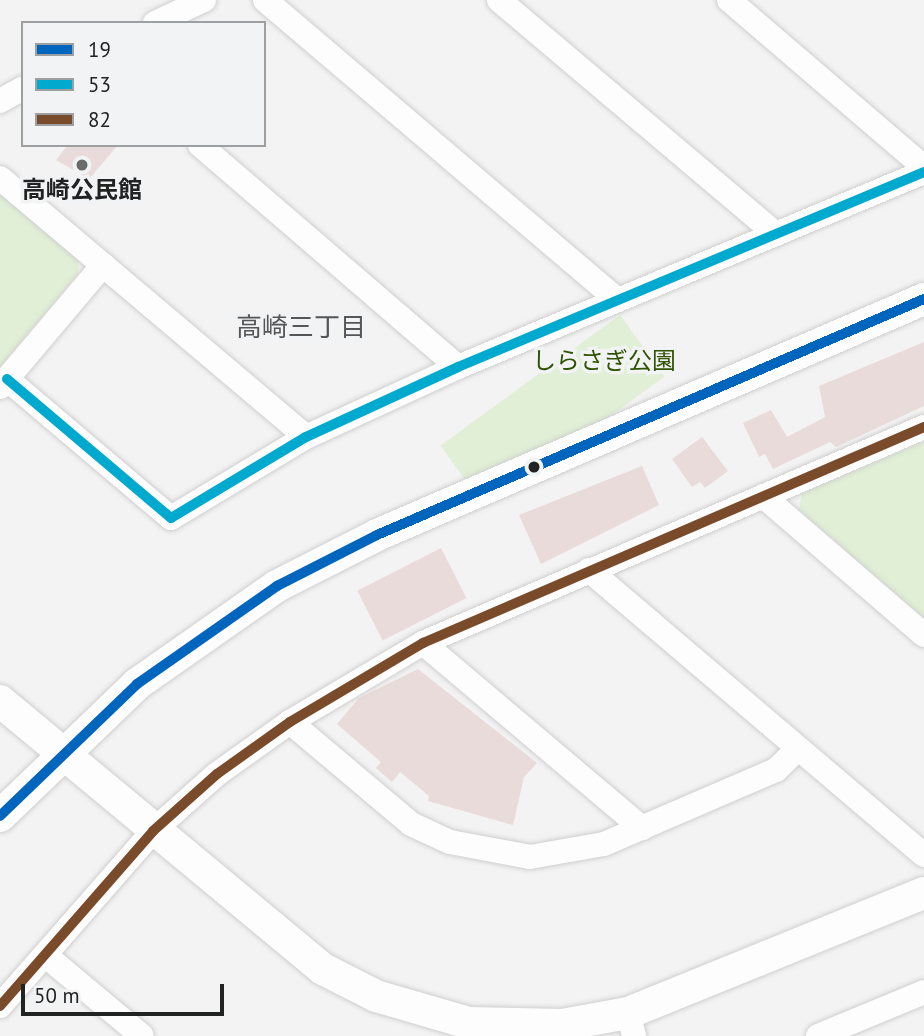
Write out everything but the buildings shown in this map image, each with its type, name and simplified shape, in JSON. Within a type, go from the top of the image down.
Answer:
[{"type":"street","points":[[159,21],[204,0]]},
{"type":"street","points":[[265,0],[617,300]]},
{"type":"street","points":[[499,0],[776,234]]},
{"type":"street","points":[[103,265],[3,383],[171,518],[306,437],[458,367],[924,169],[729,0]]},
{"type":"street","points":[[0,101],[21,89]]},
{"type":"street","points":[[202,147],[458,367]]},
{"type":"street","points":[[0,178],[306,437]]},
{"type":"street","points":[[0,816],[61,752],[137,684],[217,624],[321,561],[924,299]]},
{"type":"street","points":[[0,1006],[153,831],[217,774],[290,722],[423,643],[924,427]]},
{"type":"street","points":[[763,496],[924,635]]},
{"type":"street","points":[[589,570],[924,856]]},
{"type":"street","points":[[423,643],[642,828]]},
{"type":"street","points":[[0,701],[153,831],[323,969],[376,996],[469,1029],[631,1025],[924,893]]},
{"type":"street","points":[[290,722],[380,803],[450,842],[530,857],[569,853],[642,828],[776,770],[798,749]]},
{"type":"street","points":[[45,955],[142,1036]]},
{"type":"street","points":[[818,1036],[924,992]]},
{"type":"green space","points":[[0,190],[79,258],[78,274],[0,367]]},
{"type":"green space","name":"しらさぎ公園","points":[[620,315],[665,376],[485,507],[440,445]]},
{"type":"green space","points":[[924,442],[924,618],[799,510],[802,492]]},
{"type":"transit line","name":"53","points":[[7,379],[171,518],[306,437],[458,367],[924,172]]},
{"type":"transit line","name":"19","points":[[0,816],[137,684],[277,586],[377,535],[924,299]]},
{"type":"transit line","name":"82","points":[[0,1006],[153,831],[217,774],[290,722],[423,643],[924,427]]},
{"type":"place","name":"高崎公民館","points":[[82,165]]},
{"type":"district","name":"高崎三丁目","points":[[301,327]]}]
